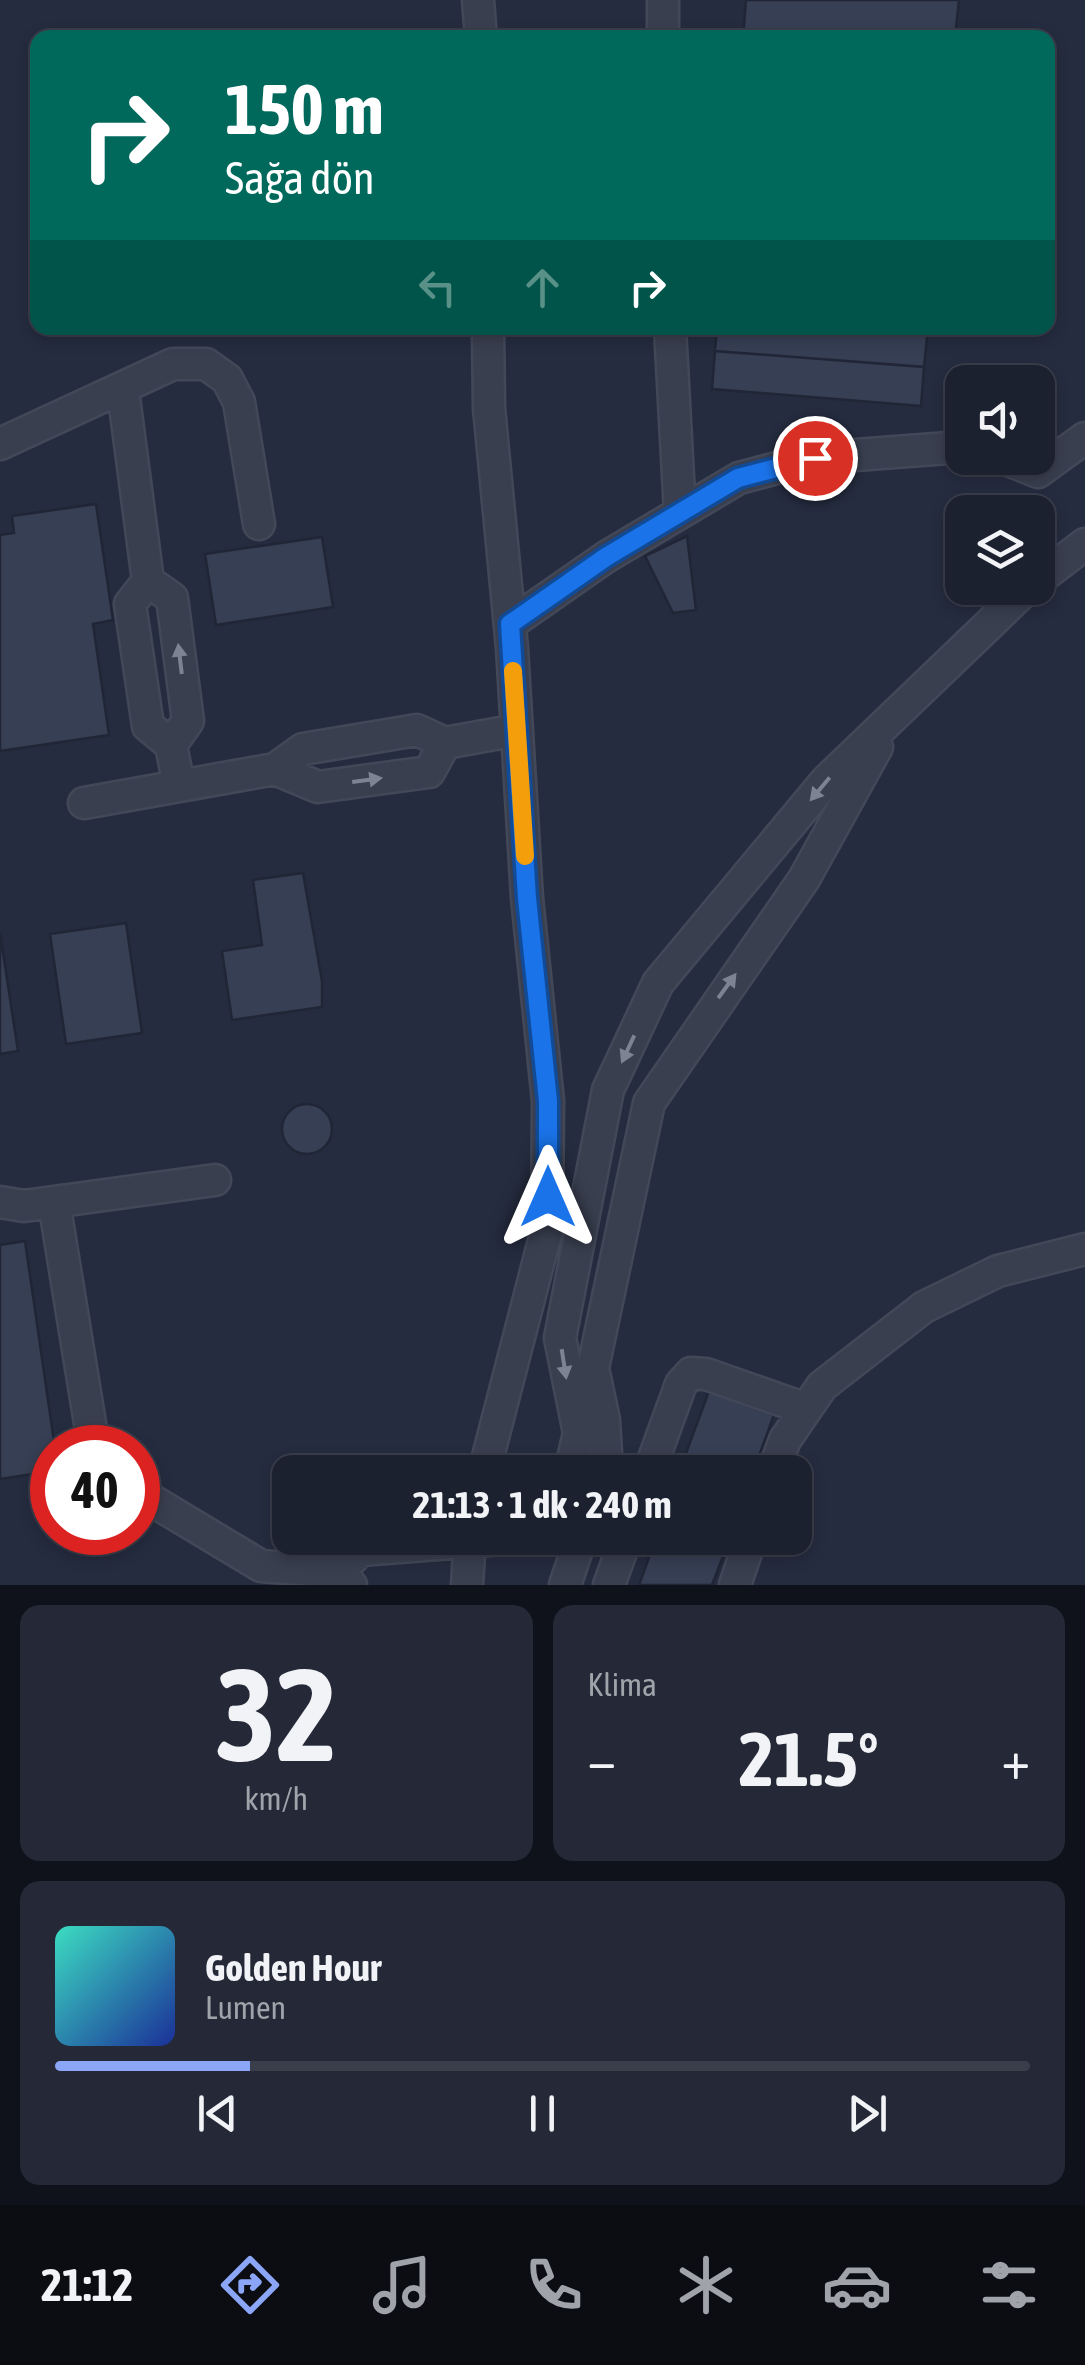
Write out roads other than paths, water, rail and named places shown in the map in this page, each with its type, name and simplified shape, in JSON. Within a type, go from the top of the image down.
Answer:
[{"type":"street","points":[[478,0],[480,30]]},
{"type":"street","points":[[663,0],[663,30]]},
{"type":"street","points":[[488,335],[489,408],[510,624],[527,898],[548,1101],[547,1230],[488,1455]]},
{"type":"street","points":[[670,335],[680,513]]},
{"type":"street","points":[[0,444],[184,362],[206,364],[228,379],[240,402],[259,524]]},
{"type":"street","points":[[122,390],[148,581],[130,604],[148,726],[171,744],[178,786]]},
{"type":"street","points":[[1055,460],[1085,438]]},
{"type":"street","points":[[510,624],[738,478],[815,458],[945,448]]},
{"type":"street","points":[[1055,567],[1085,544]]},
{"type":"street","points":[[148,581],[172,598],[188,721],[171,744]]},
{"type":"street","points":[[573,1455],[578,1433],[560,1338],[608,1090],[658,983],[826,781],[891,722],[1005,605]]},
{"type":"street","points":[[605,1455],[604,1420],[593,1368],[649,1103],[804,879],[891,722]]},
{"type":"street","points":[[84,803],[275,770],[303,748],[417,730],[446,743],[517,730]]},
{"type":"street","points":[[275,770],[318,787],[429,772],[446,743]]},
{"type":"street","points":[[598,1147],[638,1156]]},
{"type":"street","points":[[0,1202],[24,1206],[216,1180]]},
{"type":"street","points":[[54,1202],[90,1425]]},
{"type":"street","points":[[586,1212],[624,1221]]},
{"type":"street","points":[[780,1455],[785,1440],[822,1386],[924,1307],[998,1270],[1085,1248]]},
{"type":"street","points":[[572,1281],[608,1290]]},
{"type":"street","points":[[655,1455],[681,1384],[692,1374],[706,1374],[806,1409]]},
{"type":"street","points":[[160,1505],[261,1566],[300,1577],[345,1579],[359,1555]]},
{"type":"street","points":[[467,1585],[469,1555]]},
{"type":"street","points":[[565,1585],[575,1555]]},
{"type":"street","points":[[609,1585],[620,1555]]},
{"type":"street","points":[[735,1585],[745,1555]]}]
